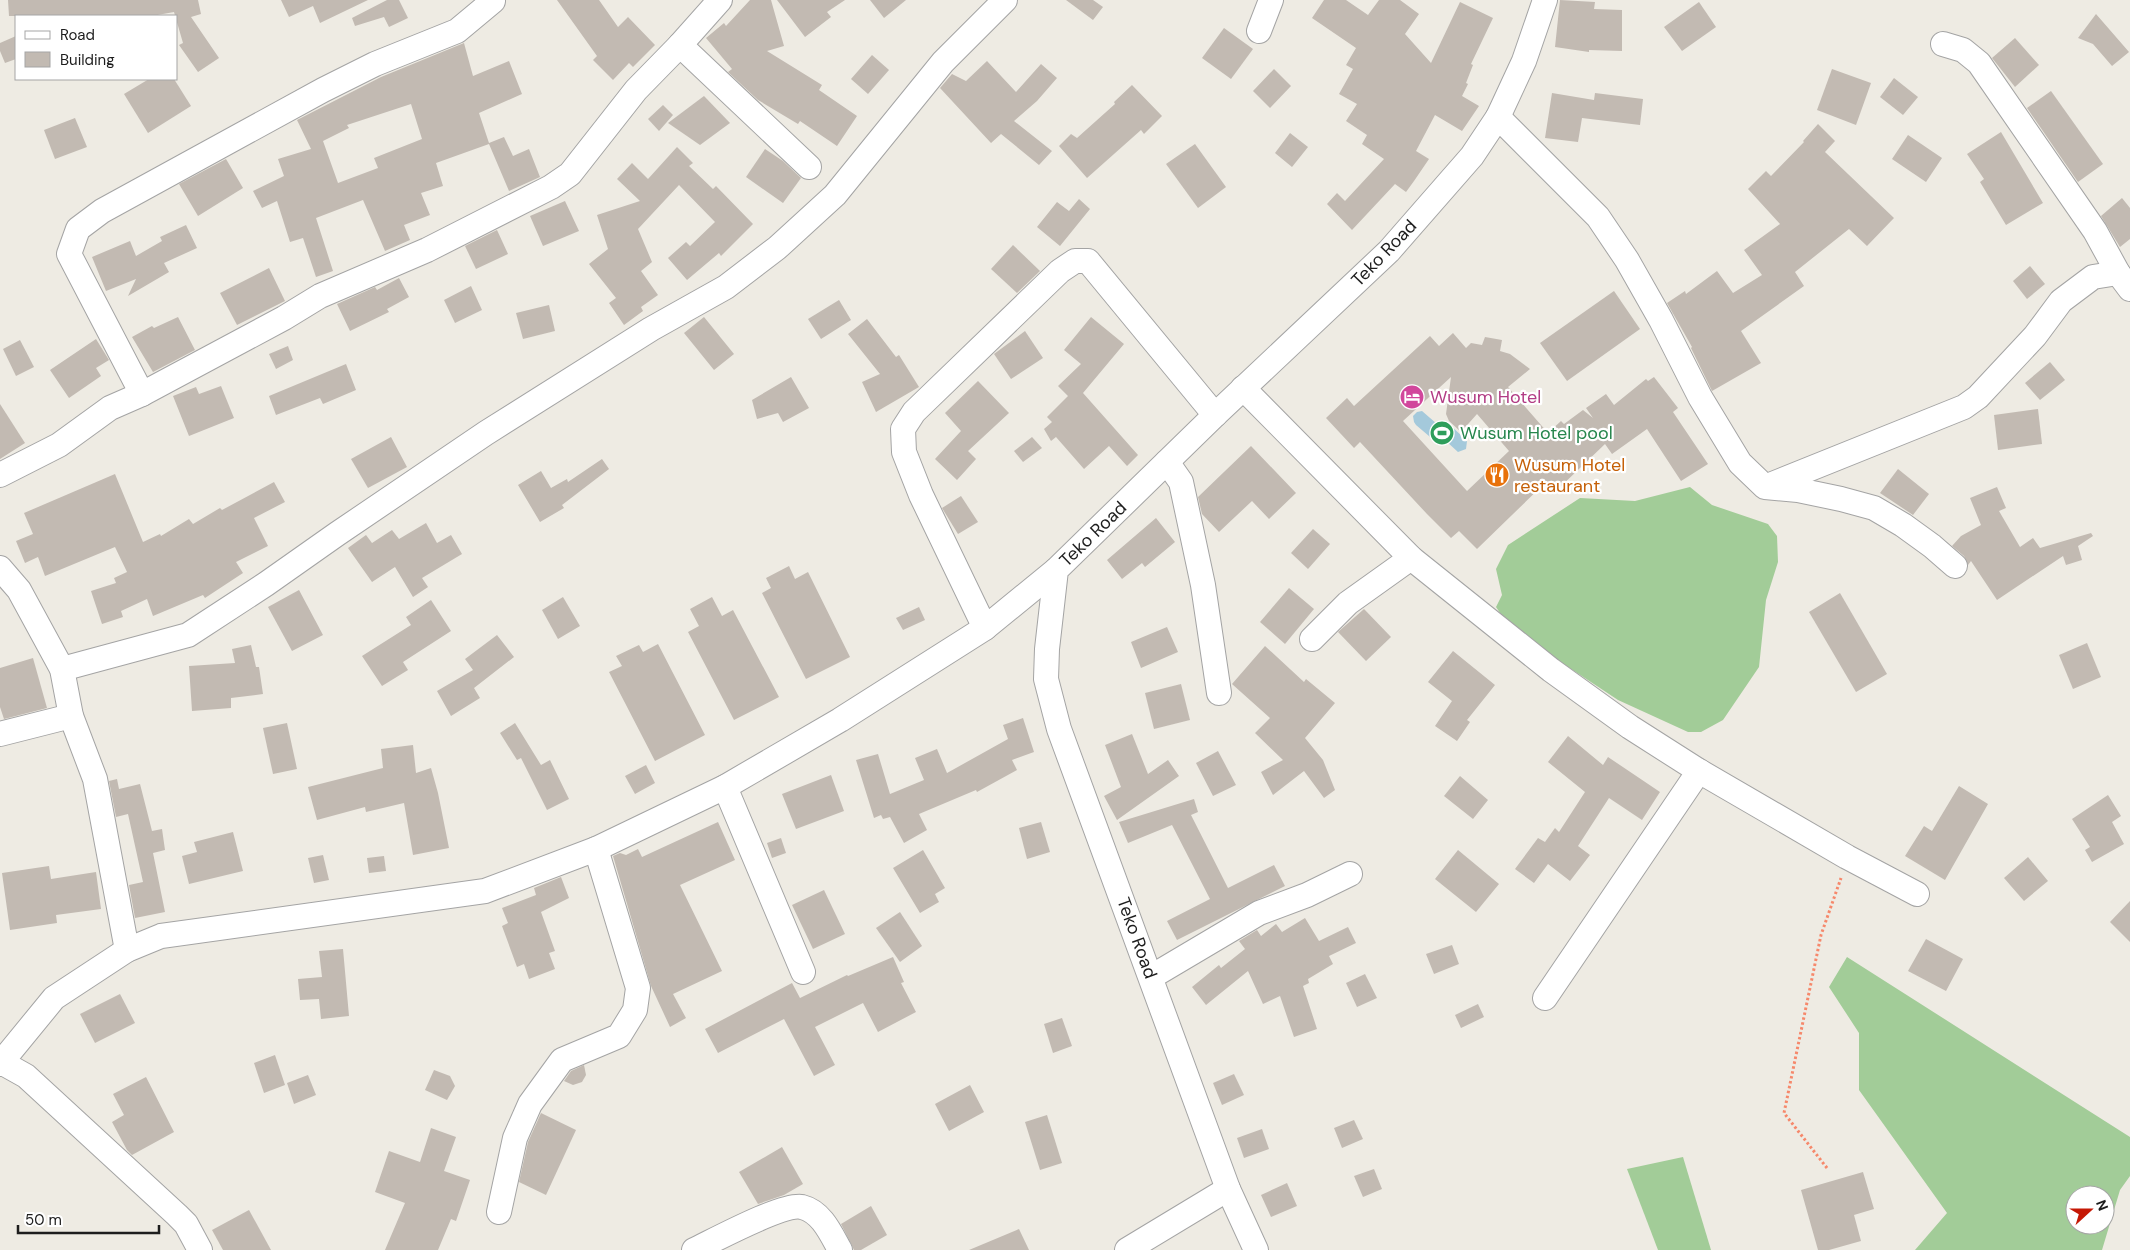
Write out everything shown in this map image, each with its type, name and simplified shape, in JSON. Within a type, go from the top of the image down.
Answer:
[{"type":"street","points":[[0,475],[59,444],[110,408],[142,394],[284,318],[320,296],[427,250],[551,187],[570,174],[636,90],[720,0]]},
{"type":"street","points":[[62,669],[188,635],[266,584],[486,433],[651,329],[726,287],[778,248],[835,195],[942,62],[1005,0]]},
{"type":"street","points":[[1259,31],[1271,0]]},
{"type":"street","name":"Teko Road","points":[[1256,1250],[1228,1189],[1059,729],[1046,679],[1047,649],[1056,570],[1244,388],[1390,251],[1472,156],[1498,117],[1524,61],[1545,0]]},
{"type":"street","points":[[142,394],[69,254],[78,229],[102,211],[323,90],[375,64],[457,31],[493,1]]},
{"type":"street","points":[[1944,44],[1963,50],[1979,63],[2095,231],[2124,281]]},
{"type":"street","points":[[680,45],[810,167]]},
{"type":"street","points":[[1498,117],[1598,217],[1627,260],[1661,320],[1700,397],[1740,463],[1765,487],[1824,495],[1874,508],[1903,525],[1955,566]]},
{"type":"street","points":[[986,628],[921,495],[904,452],[903,429],[914,412],[1060,271],[1075,261],[1088,261],[1216,415]]},
{"type":"street","points":[[1765,487],[1964,407],[1978,397],[2035,336],[2061,301],[2093,277],[2124,281]]},
{"type":"street","points":[[1244,388],[1411,558],[1550,670],[1630,727],[1699,772],[1847,857],[1917,894]]},
{"type":"street","points":[[1168,462],[1181,482],[1203,585],[1219,693]]},
{"type":"street","points":[[1312,639],[1348,603],[1411,558]]},
{"type":"street","points":[[0,568],[19,590],[62,669],[71,716],[95,779],[128,950]]},
{"type":"street","points":[[200,1250],[186,1224],[33,1082],[0,1063],[54,998],[128,950],[160,936],[485,891],[596,849],[725,787],[840,720],[986,628],[1056,570]]},
{"type":"street","points":[[0,734],[71,716]]},
{"type":"street","points":[[1545,998],[1699,772]]},
{"type":"street","points":[[725,787],[803,972]]},
{"type":"street","points":[[499,1212],[515,1138],[530,1104],[549,1075],[562,1060],[585,1052],[619,1036],[635,1010],[638,988],[596,849]]},
{"type":"street","points":[[1151,976],[1259,913],[1307,895],[1350,874]]},
{"type":"street","points":[[1127,1250],[1228,1189]]},
{"type":"street","points":[[694,1250],[779,1210],[802,1206],[823,1220],[840,1250]]},
{"type":"path","points":[[1827,1168],[1784,1113],[1821,935],[1847,857]]},
{"type":"green space","points":[[1690,487],[1712,505],[1768,524],[1777,536],[1778,562],[1766,600],[1759,667],[1723,720],[1701,732],[1688,732],[1618,700],[1511,629],[1496,607],[1502,595],[1496,569],[1508,545],[1580,498],[1635,501]]},
{"type":"green space","points":[[1847,957],[2130,1137],[2130,1176],[2120,1190],[2115,1207],[2115,1185],[2065,1185],[2065,1235],[2106,1235],[2102,1250],[1915,1250],[1947,1213],[1859,1090],[1859,1033],[1829,987]]},
{"type":"green space","points":[[1683,1157],[1711,1250],[1658,1250],[1627,1169]]},
{"type":"water","name":"Wusum Hotel pool","points":[[1422,411],[1437,424],[1447,422],[1467,441],[1466,449],[1458,452],[1446,441],[1436,442],[1416,425],[1413,416],[1417,412]]},
{"type":"building","points":[[8,0],[198,0],[201,14],[191,17],[219,58],[198,72],[179,45],[183,43],[178,26],[178,15],[175,15],[174,12],[158,15],[9,16]]},
{"type":"building","points":[[281,0],[368,0],[320,23],[313,6],[289,17]]},
{"type":"building","points":[[387,0],[399,0],[408,18],[389,27],[384,17],[355,26],[352,18]]},
{"type":"building","points":[[557,0],[599,0],[618,27],[628,17],[655,45],[633,67],[629,63],[613,80],[593,60],[597,56]]},
{"type":"building","points":[[750,0],[771,0],[784,46],[767,51],[822,85],[819,90],[857,116],[837,146],[800,121],[798,124],[758,100],[728,72],[732,69],[706,38],[724,23],[726,26]]},
{"type":"building","points":[[777,0],[845,0],[827,12],[831,17],[805,37]]},
{"type":"building","points":[[870,0],[906,0],[884,18]]},
{"type":"building","points":[[1066,0],[1093,0],[1103,7],[1093,20]]},
{"type":"building","points":[[1324,0],[1346,0],[1368,15],[1379,0],[1400,0],[1419,14],[1405,34],[1431,63],[1460,2],[1493,18],[1471,64],[1473,65],[1466,83],[1468,84],[1462,96],[1479,106],[1462,131],[1435,115],[1416,151],[1429,159],[1414,181],[1406,192],[1395,184],[1352,230],[1327,204],[1337,193],[1345,201],[1384,159],[1362,144],[1367,135],[1346,121],[1357,104],[1339,94],[1353,69],[1346,65],[1356,48],[1312,18]]},
{"type":"building","points":[[1560,0],[1595,2],[1594,9],[1622,10],[1622,51],[1589,50],[1589,52],[1555,47]]},
{"type":"building","points":[[1699,2],[1716,27],[1682,51],[1664,27]]},
{"type":"building","points":[[2096,14],[2129,52],[2112,66],[2093,44],[2078,38]]},
{"type":"building","points":[[1224,28],[1253,49],[1231,79],[1202,58]]},
{"type":"building","points":[[15,36],[15,59],[5,63],[0,51],[0,43]]},
{"type":"building","points":[[2015,38],[2039,65],[2015,87],[1992,58]]},
{"type":"building","points":[[464,43],[473,76],[509,61],[522,94],[479,113],[489,143],[504,137],[513,156],[529,149],[540,177],[509,191],[489,144],[436,163],[443,186],[421,193],[430,215],[404,225],[410,240],[385,251],[363,200],[316,218],[333,271],[316,277],[303,238],[290,242],[277,201],[262,208],[253,191],[284,176],[278,159],[311,149],[297,120],[381,77]],"holes":[[[411,104],[422,139],[374,158],[378,168],[338,183],[323,141],[349,128],[347,125]]]},
{"type":"building","points":[[872,55],[889,70],[868,94],[851,79]]},
{"type":"building","points":[[987,61],[1016,92],[1041,64],[1057,78],[1037,101],[1014,121],[1052,151],[1039,165],[1001,134],[991,143],[940,88],[952,74],[966,81]]},
{"type":"building","points":[[1274,69],[1291,86],[1270,108],[1253,91]]},
{"type":"building","points":[[1832,69],[1871,83],[1856,125],[1817,110]]},
{"type":"building","points":[[1894,78],[1918,97],[1903,115],[1880,97]]},
{"type":"building","points":[[147,80],[175,80],[191,106],[148,133],[124,94]]},
{"type":"building","points":[[1132,85],[1162,116],[1144,134],[1141,130],[1087,178],[1059,146],[1071,134],[1077,138],[1115,104],[1114,102]]},
{"type":"building","points":[[2051,91],[2103,164],[2078,182],[2027,108]]},
{"type":"building","points":[[1552,93],[1594,100],[1595,93],[1643,99],[1640,125],[1582,118],[1578,142],[1545,138]]},
{"type":"building","points":[[704,96],[730,123],[700,145],[668,123]]},
{"type":"building","points":[[663,105],[673,115],[659,131],[648,119]]},
{"type":"building","points":[[75,118],[87,147],[55,159],[44,130]]},
{"type":"building","points":[[1818,124],[1835,141],[1825,152],[1894,218],[1867,246],[1849,229],[1795,272],[1804,286],[1741,331],[1761,363],[1712,391],[1692,347],[1667,303],[1685,291],[1686,294],[1717,271],[1733,293],[1762,275],[1744,250],[1780,224],[1748,189],[1766,171],[1771,176],[1804,142]]},
{"type":"building","points":[[2001,132],[2043,203],[2006,225],[1980,182],[1984,179],[1967,154]]},
{"type":"building","points":[[1290,133],[1308,147],[1292,167],[1275,153]]},
{"type":"building","points":[[1908,135],[1942,158],[1926,182],[1892,159]]},
{"type":"building","points":[[1195,144],[1226,187],[1198,208],[1166,164]]},
{"type":"building","points":[[677,147],[693,163],[689,166],[713,189],[716,186],[753,224],[721,256],[719,253],[687,280],[668,258],[686,242],[690,246],[715,222],[679,185],[638,229],[652,262],[641,271],[658,295],[641,307],[643,311],[624,325],[609,303],[616,298],[589,264],[608,249],[597,215],[640,201],[617,179],[632,163],[648,179]]},
{"type":"building","points":[[765,149],[783,161],[801,178],[783,203],[746,177]]},
{"type":"building","points":[[226,159],[243,188],[198,216],[179,184]]},
{"type":"building","points":[[2122,198],[2130,208],[2130,239],[2120,247],[2101,216]]},
{"type":"building","points":[[1079,199],[1090,209],[1060,246],[1037,227],[1057,202],[1069,211]]},
{"type":"building","points":[[565,201],[579,231],[543,246],[530,216]]},
{"type":"building","points":[[186,225],[197,248],[164,263],[169,272],[128,296],[136,279],[106,291],[92,257],[130,241],[136,256],[162,241],[160,237]]},
{"type":"building","points":[[497,230],[508,254],[476,269],[465,246]]},
{"type":"building","points":[[1013,245],[1040,271],[1017,293],[991,269]]},
{"type":"building","points":[[2030,266],[2045,284],[2027,299],[2013,281]]},
{"type":"building","points":[[269,268],[285,301],[237,325],[220,293]]},
{"type":"building","points":[[399,278],[409,297],[387,309],[389,312],[350,331],[337,304],[375,287],[377,290]]},
{"type":"building","points":[[471,286],[482,310],[455,323],[444,300]]},
{"type":"building","points":[[1614,291],[1640,329],[1567,381],[1540,343]]},
{"type":"building","points":[[839,300],[851,320],[821,339],[808,319]]},
{"type":"building","points":[[549,305],[555,331],[523,339],[516,313]]},
{"type":"building","points":[[178,317],[195,350],[153,372],[132,337],[152,326],[154,328]]},
{"type":"building","points":[[704,317],[734,354],[714,370],[684,333]]},
{"type":"building","points":[[1091,317],[1124,344],[1083,393],[1138,455],[1127,466],[1109,446],[1084,469],[1056,437],[1051,441],[1044,429],[1052,422],[1047,417],[1068,396],[1058,386],[1081,364],[1064,350]]},
{"type":"building","points":[[867,319],[896,357],[899,355],[919,387],[876,412],[862,382],[880,374],[848,334]]},
{"type":"building","points":[[1025,331],[1043,358],[1011,379],[994,354]]},
{"type":"building","points":[[1453,333],[1466,348],[1471,343],[1482,345],[1485,337],[1502,340],[1500,351],[1510,354],[1530,369],[1508,387],[1548,433],[1561,421],[1564,424],[1583,410],[1593,418],[1586,408],[1606,394],[1614,405],[1646,379],[1648,381],[1654,377],[1678,408],[1673,412],[1708,464],[1681,481],[1647,429],[1612,454],[1605,444],[1555,492],[1546,482],[1477,549],[1459,531],[1451,538],[1360,442],[1354,448],[1326,418],[1347,398],[1354,406],[1430,336],[1439,346]],"holes":[[[1451,377],[1446,414],[1449,421],[1461,432],[1477,414],[1509,451],[1467,491],[1403,421]]]},
{"type":"building","points":[[96,339],[109,360],[96,368],[101,376],[69,398],[50,370]]},
{"type":"building","points":[[20,340],[34,367],[16,376],[3,349]]},
{"type":"building","points":[[288,346],[293,360],[276,369],[269,354]]},
{"type":"building","points":[[2050,362],[2065,380],[2040,400],[2025,383]]},
{"type":"building","points":[[346,364],[356,390],[323,404],[320,398],[276,415],[269,396]]},
{"type":"building","points":[[791,377],[809,408],[783,422],[778,413],[757,419],[752,400]]},
{"type":"building","points":[[978,381],[1009,413],[968,451],[976,459],[957,480],[935,459],[961,431],[945,413]]},
{"type":"building","points":[[221,386],[234,418],[189,436],[173,396],[196,387],[199,394]]},
{"type":"building","points":[[0,404],[25,443],[0,459]]},
{"type":"building","points":[[2038,409],[2042,444],[1998,450],[1994,415]]},
{"type":"building","points":[[391,437],[407,467],[368,488],[351,459]]},
{"type":"building","points":[[1032,437],[1042,448],[1023,462],[1014,451]]},
{"type":"building","points":[[1251,446],[1296,493],[1269,519],[1252,501],[1219,532],[1202,514],[1198,497]]},
{"type":"building","points":[[602,459],[609,469],[562,505],[564,508],[540,522],[518,485],[541,471],[551,488],[567,479],[568,482]]},
{"type":"building","points":[[1898,469],[1929,494],[1913,515],[1880,493]]},
{"type":"building","points":[[115,474],[143,542],[160,534],[161,536],[189,519],[193,524],[220,508],[222,510],[274,482],[285,502],[254,518],[268,546],[236,562],[243,573],[205,598],[203,595],[153,616],[147,599],[121,611],[123,617],[102,624],[91,591],[116,583],[114,578],[127,572],[115,547],[45,576],[38,557],[25,563],[16,541],[33,534],[24,513]]},
{"type":"building","points":[[1997,487],[2006,508],[1999,511],[2020,547],[2033,538],[2040,548],[2091,533],[2093,536],[2078,546],[2082,560],[2066,565],[2063,556],[1997,600],[1971,561],[1968,565],[1964,556],[1952,546],[1961,536],[1981,525],[1970,498]]},
{"type":"building","points":[[961,496],[978,522],[958,534],[942,508]]},
{"type":"building","points":[[1156,518],[1175,542],[1145,567],[1142,563],[1122,579],[1107,560]]},
{"type":"building","points":[[426,523],[437,543],[451,535],[462,554],[422,578],[428,587],[413,597],[395,567],[372,582],[348,548],[366,535],[372,543],[392,530],[399,539]]},
{"type":"building","points":[[1313,529],[1330,544],[1308,569],[1291,553]]},
{"type":"building","points":[[789,566],[795,579],[808,572],[850,657],[806,679],[762,593],[771,588],[766,578]]},
{"type":"building","points":[[1289,588],[1314,609],[1285,644],[1260,622]]},
{"type":"building","points":[[299,590],[323,635],[292,651],[268,607]]},
{"type":"building","points":[[1840,593],[1887,674],[1856,692],[1809,612]]},
{"type":"building","points":[[563,597],[580,626],[558,639],[542,610]]},
{"type":"building","points":[[712,597],[722,616],[733,610],[779,697],[734,720],[688,632],[699,626],[690,609]]},
{"type":"building","points":[[431,600],[451,631],[403,662],[408,670],[382,686],[362,656],[411,625],[406,617]]},
{"type":"building","points":[[919,607],[925,620],[903,630],[896,618]]},
{"type":"building","points":[[1364,609],[1391,637],[1366,661],[1338,632]]},
{"type":"building","points":[[1167,627],[1178,652],[1141,668],[1131,642]]},
{"type":"building","points":[[497,635],[514,657],[474,688],[480,698],[451,716],[437,691],[473,670],[465,659]]},
{"type":"building","points":[[2087,643],[2101,677],[2073,689],[2059,655]]},
{"type":"building","points":[[658,644],[705,735],[655,761],[609,672],[622,666],[616,656],[639,645],[643,652]]},
{"type":"building","points":[[251,645],[256,667],[259,667],[263,694],[231,698],[231,708],[192,711],[189,666],[235,663],[232,649]]},
{"type":"building","points":[[1265,646],[1304,682],[1306,679],[1335,703],[1305,738],[1323,760],[1335,790],[1324,798],[1304,771],[1273,795],[1261,772],[1283,760],[1255,733],[1270,718],[1232,684]]},
{"type":"building","points":[[1453,651],[1495,685],[1467,720],[1470,722],[1457,741],[1435,726],[1452,701],[1428,682]]},
{"type":"building","points":[[33,658],[47,708],[4,719],[0,707],[0,668]]},
{"type":"building","points":[[1181,684],[1190,720],[1154,729],[1145,693]]},
{"type":"building","points":[[1023,718],[1034,752],[1012,760],[1017,770],[977,792],[976,790],[919,814],[927,830],[904,843],[890,817],[883,819],[881,815],[874,818],[856,760],[878,754],[890,794],[924,780],[915,758],[937,749],[947,773],[1008,739],[1003,725]]},
{"type":"building","points":[[287,723],[297,769],[273,774],[263,728]]},
{"type":"building","points":[[515,723],[541,765],[550,760],[569,799],[547,810],[521,758],[517,760],[500,733]]},
{"type":"building","points":[[1132,734],[1148,774],[1168,760],[1179,776],[1117,820],[1104,796],[1121,787],[1105,745]]},
{"type":"building","points":[[1568,736],[1603,765],[1608,757],[1660,792],[1642,820],[1609,798],[1578,846],[1590,855],[1570,881],[1548,864],[1534,883],[1515,869],[1538,838],[1545,842],[1555,828],[1559,832],[1585,792],[1548,762]]},
{"type":"building","points":[[413,745],[416,773],[431,768],[449,848],[413,855],[404,803],[366,812],[365,807],[317,820],[308,787],[383,768],[381,749]]},
{"type":"building","points":[[1218,751],[1236,785],[1213,796],[1196,763]]},
{"type":"building","points":[[646,765],[655,783],[635,794],[625,776]]},
{"type":"building","points":[[831,775],[844,811],[796,829],[782,794]]},
{"type":"building","points":[[1460,776],[1488,800],[1473,819],[1444,796]]},
{"type":"building","points":[[117,779],[119,789],[140,784],[152,831],[162,829],[165,850],[153,853],[165,912],[135,918],[129,885],[143,882],[128,814],[116,817],[109,781]]},
{"type":"building","points":[[1959,786],[1988,804],[1945,880],[1905,856],[1924,826],[1932,831]]},
{"type":"building","points":[[2108,795],[2121,816],[2112,822],[2124,844],[2092,862],[2085,850],[2090,847],[2072,819]]},
{"type":"building","points":[[1194,799],[1198,812],[1191,815],[1228,888],[1274,865],[1285,886],[1177,940],[1167,921],[1210,899],[1172,825],[1128,843],[1119,822]]},
{"type":"building","points":[[718,822],[735,860],[680,885],[722,971],[673,994],[686,1018],[670,1027],[651,986],[613,856],[620,853],[626,855],[638,849],[642,857]]},
{"type":"building","points":[[1041,822],[1050,852],[1027,859],[1019,828]]},
{"type":"building","points":[[233,832],[243,871],[189,884],[182,856],[197,852],[194,842]]},
{"type":"building","points":[[781,838],[786,853],[772,858],[767,843]]},
{"type":"building","points":[[923,850],[945,888],[935,894],[939,902],[920,913],[893,868]]},
{"type":"building","points":[[1458,850],[1499,884],[1476,912],[1435,879]]},
{"type":"building","points":[[323,855],[329,880],[314,883],[308,858]]},
{"type":"building","points":[[384,856],[386,871],[369,873],[367,858]]},
{"type":"building","points":[[2028,857],[2048,881],[2024,901],[2004,878]]},
{"type":"building","points":[[49,866],[51,879],[96,872],[101,909],[56,915],[57,923],[10,930],[2,873]]},
{"type":"building","points":[[561,877],[569,898],[541,912],[555,951],[549,953],[555,969],[529,979],[524,964],[517,967],[502,926],[508,923],[502,908],[536,895],[534,888]]},
{"type":"building","points":[[824,890],[845,934],[813,949],[792,905]]},
{"type":"building","points":[[2130,901],[2130,942],[2110,922]]},
{"type":"building","points":[[900,912],[922,946],[900,962],[876,928]]},
{"type":"building","points":[[1305,918],[1319,941],[1348,927],[1356,943],[1329,956],[1333,964],[1308,979],[1309,983],[1303,986],[1317,1029],[1294,1037],[1280,996],[1263,1004],[1248,971],[1206,1005],[1192,987],[1219,965],[1221,968],[1245,949],[1239,941],[1257,930],[1261,936],[1276,924],[1282,932]]},
{"type":"building","points":[[1926,939],[1963,959],[1946,991],[1908,971]]},
{"type":"building","points":[[1452,945],[1459,964],[1434,974],[1426,954]]},
{"type":"building","points":[[343,949],[349,1016],[321,1019],[319,999],[300,1000],[298,979],[322,977],[319,951]]},
{"type":"building","points":[[893,957],[904,982],[901,983],[916,1012],[878,1032],[863,1003],[815,1027],[835,1065],[814,1076],[784,1019],[718,1053],[705,1029],[792,983],[800,998],[847,975]]},
{"type":"building","points":[[1365,974],[1377,998],[1357,1007],[1346,983]]},
{"type":"building","points":[[120,994],[135,1023],[95,1043],[80,1014]]},
{"type":"building","points":[[1478,1004],[1484,1017],[1461,1028],[1455,1015]]},
{"type":"building","points":[[1062,1018],[1072,1046],[1053,1053],[1044,1024]]},
{"type":"building","points":[[275,1055],[285,1085],[264,1093],[254,1063]]},
{"type":"building","points":[[584,1065],[586,1075],[582,1082],[573,1085],[564,1081],[571,1071]]},
{"type":"building","points":[[434,1070],[450,1076],[455,1086],[447,1100],[425,1090]]},
{"type":"building","points":[[1234,1074],[1244,1095],[1222,1105],[1213,1083]]},
{"type":"building","points":[[308,1075],[316,1095],[294,1104],[287,1083]]},
{"type":"building","points":[[146,1077],[174,1132],[132,1155],[127,1150],[112,1122],[124,1115],[113,1094]]},
{"type":"building","points":[[970,1085],[984,1112],[949,1131],[935,1104]]},
{"type":"building","points":[[541,1113],[576,1130],[546,1195],[519,1182],[528,1142]]},
{"type":"building","points":[[1047,1115],[1062,1163],[1040,1170],[1025,1122]]},
{"type":"building","points":[[1354,1120],[1363,1139],[1342,1148],[1334,1128]]},
{"type":"building","points":[[431,1128],[456,1137],[444,1171],[470,1180],[456,1221],[451,1219],[438,1250],[385,1250],[405,1203],[375,1192],[389,1151],[420,1162]]},
{"type":"building","points":[[1262,1129],[1269,1149],[1244,1158],[1237,1138]]},
{"type":"building","points":[[782,1147],[803,1184],[784,1195],[758,1204],[739,1172]]},
{"type":"building","points":[[1374,1169],[1382,1189],[1363,1197],[1354,1176]]},
{"type":"building","points":[[1863,1172],[1874,1209],[1854,1215],[1861,1241],[1829,1250],[1818,1250],[1801,1190]]},
{"type":"building","points":[[1287,1183],[1297,1206],[1271,1217],[1261,1195]]},
{"type":"building","points":[[871,1206],[887,1235],[861,1250],[854,1250],[841,1224]]},
{"type":"building","points":[[249,1210],[271,1250],[223,1250],[212,1230]]},
{"type":"building","points":[[1019,1229],[1029,1250],[969,1250]]},
{"type":"place","name":"Wusum Hotel","points":[[1412,397]]},
{"type":"place","name":"Wusum Hotel pool","points":[[1442,433]]},
{"type":"place","name":"Wusum Hotel restaurant","points":[[1497,475]]}]
